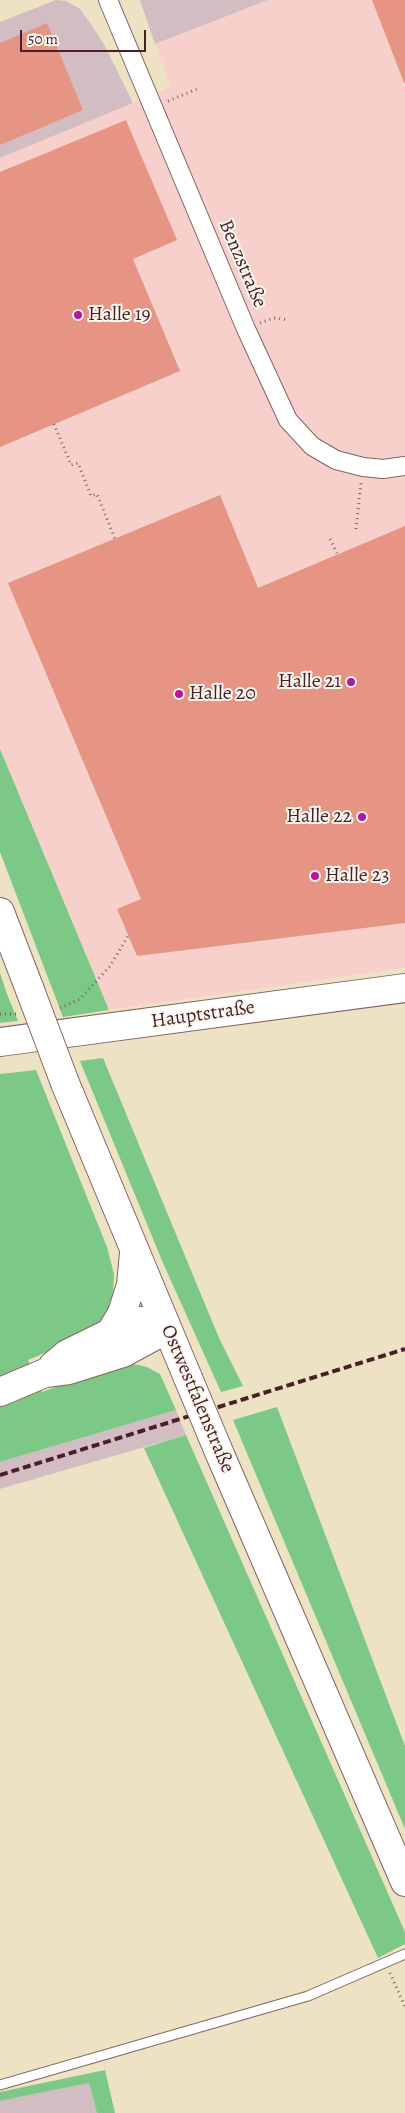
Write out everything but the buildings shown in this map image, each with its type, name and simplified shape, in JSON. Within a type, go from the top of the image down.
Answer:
[{"type":"main road","name":"Ostwestfalenstraße","points":[[0,912],[28,1002],[65,1083],[164,1324],[405,1882]]},
{"type":"main road","name":"Hauptstraße","points":[[0,1042],[405,988]]},
{"type":"main road","points":[[118,1342],[122,1313],[131,1285],[134,1252]]},
{"type":"main road","points":[[0,1392],[45,1373],[69,1370],[118,1342],[156,1335],[164,1324]]},
{"type":"main road","points":[[118,1342],[157,1357],[188,1378]]},
{"type":"street","name":"Benzstraße","points":[[108,0],[246,329],[288,420],[312,446],[336,460],[363,468],[405,466]]},
{"type":"lane","points":[[0,2085],[308,1996],[405,1954]]},
{"type":"path","points":[[153,108],[200,88]]},
{"type":"path","points":[[246,329],[274,318],[289,320]]},
{"type":"path","points":[[54,424],[71,466],[78,463],[91,496],[96,494],[115,539]]},
{"type":"path","points":[[356,529],[363,468]]},
{"type":"path","points":[[330,539],[337,553]]},
{"type":"path","points":[[51,1011],[80,999],[110,966],[128,936]]},
{"type":"path","points":[[0,1014],[28,1002]]},
{"type":"path","points":[[386,1963],[405,2007]]},
{"type":"shaded area","points":[[56,0],[66,1],[80,9],[104,44],[133,103],[0,158],[0,22]]},
{"type":"shaded area","points":[[140,0],[268,0],[155,44]]},
{"type":"shaded area","points":[[268,0],[372,0],[405,87],[405,968],[109,1010],[0,749],[0,158],[170,87],[155,44]]},
{"type":"shaded area","points":[[176,1410],[186,1435],[0,1489],[0,1462]]},
{"type":"shaded area","points":[[89,2083],[97,2113],[0,2113],[0,2101]]},
{"type":"green space","points":[[0,749],[109,1010],[63,1017],[0,852]]},
{"type":"green space","points":[[0,973],[7,994],[18,1021],[0,1023]]},
{"type":"green space","points":[[103,1058],[219,1338],[243,1386],[221,1392],[163,1263],[80,1061]]},
{"type":"green space","points":[[36,1070],[107,1247],[114,1274],[113,1299],[102,1322],[64,1345],[28,1360],[42,1392],[116,1364],[129,1363],[147,1367],[160,1374],[176,1410],[0,1462],[0,1074]]},
{"type":"green space","points":[[277,1407],[405,1746],[405,1829],[233,1420]]},
{"type":"green space","points":[[186,1435],[405,1932],[405,1944],[378,1958],[144,1448]]},
{"type":"green space","points":[[105,2070],[115,2113],[97,2113],[89,2083],[0,2101],[0,2092]]},
{"type":"railway","points":[[0,1475],[405,1349]]},
{"type":"place","name":"Halle 19","points":[[78,315]]},
{"type":"place","name":"Halle 21","points":[[351,682]]},
{"type":"place","name":"Halle 20","points":[[179,694]]},
{"type":"place","name":"Halle 22","points":[[362,817]]},
{"type":"place","name":"Halle 23","points":[[315,876]]}]
